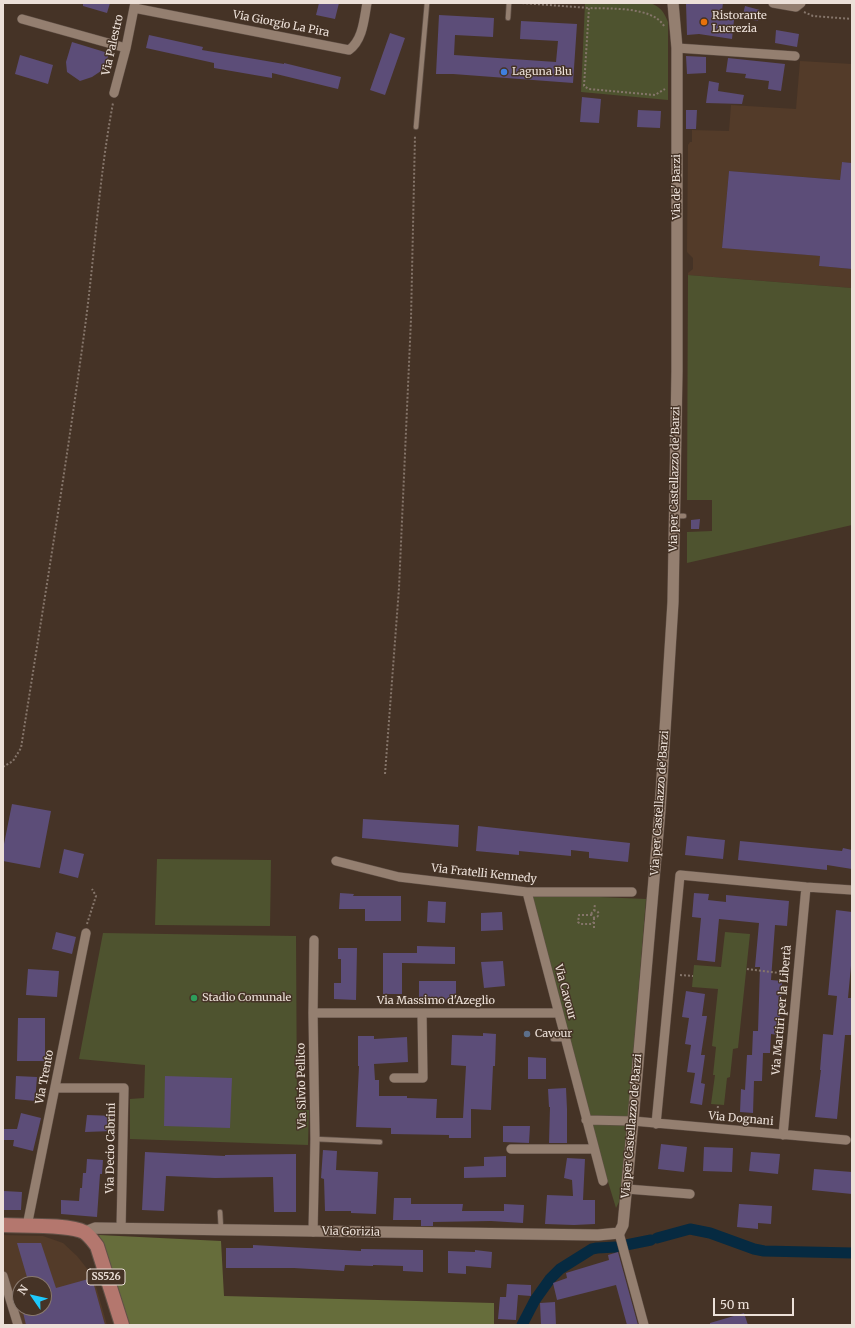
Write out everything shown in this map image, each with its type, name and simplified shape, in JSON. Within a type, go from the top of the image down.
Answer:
[{"type":"main road","points":[[3,1225],[77,1229],[85,1232]]},
{"type":"main road","name":"SS526","points":[[85,1232],[92,1238],[97,1246],[122,1325]]},
{"type":"street","name":"Via Giorgio La Pira","points":[[134,5],[349,50],[356,45],[360,36],[368,3]]},
{"type":"street","name":"Via de' Barzi","points":[[673,3],[677,48],[677,100],[680,136],[680,341],[677,371]]},
{"type":"street","points":[[773,3],[798,5]]},
{"type":"street","name":"Via Palestro","points":[[114,93],[126,48],[134,5]]},
{"type":"street","points":[[22,19],[126,48]]},
{"type":"street","points":[[677,48],[795,56]]},
{"type":"street","name":"Via per Castellazzo de'Barzi","points":[[619,1233],[623,1225],[627,1189],[663,808],[673,602],[679,516],[677,371]]},
{"type":"street","name":"Via Fratelli Kennedy","points":[[336,861],[399,877],[527,892],[632,892]]},
{"type":"street","points":[[656,1124],[680,875],[852,890]]},
{"type":"street","name":"Via Martiri per la Libertà","points":[[783,1135],[806,887]]},
{"type":"street","name":"Via Cavour","points":[[527,892],[603,1181]]},
{"type":"street","name":"Via Trento","points":[[27,1226],[86,934]]},
{"type":"street","name":"Via Silvio Pellico","points":[[313,1232],[315,1139],[313,1013],[314,940]]},
{"type":"street","name":"Via Massimo d'Azeglio","points":[[313,1013],[558,1013]]},
{"type":"street","points":[[394,1078],[423,1078],[422,1013]]},
{"type":"street","name":"Via Decio Cabrini","points":[[55,1088],[124,1088],[121,1229]]},
{"type":"street","points":[[586,1120],[633,1121]]},
{"type":"street","name":"Via Dognani","points":[[633,1121],[846,1140]]},
{"type":"street","points":[[511,1149],[594,1149]]},
{"type":"street","points":[[627,1189],[690,1194]]},
{"type":"street","name":"Via Gorizia","points":[[85,1232],[95,1228],[598,1235],[619,1233]]},
{"type":"street","points":[[619,1233],[644,1325]]},
{"type":"street","points":[[3,1276],[18,1325]]},
{"type":"lane","points":[[416,127],[428,3]]},
{"type":"lane","points":[[508,18],[509,3]]},
{"type":"lane","points":[[553,1039],[565,1039]]},
{"type":"lane","points":[[315,1139],[380,1142]]},
{"type":"lane","points":[[220,1212],[221,1230]]},
{"type":"path","points":[[522,3],[645,12],[661,22],[665,30]]},
{"type":"path","points":[[798,5],[813,16],[852,19]]},
{"type":"path","points":[[589,8],[584,86],[589,89],[655,95],[665,89],[667,90],[667,97],[677,100]]},
{"type":"path","points":[[3,767],[13,761],[21,748],[56,528],[75,396],[91,283],[104,149],[114,93]]},
{"type":"path","points":[[385,774],[399,588],[411,319],[416,127]]},
{"type":"path","points":[[86,934],[87,924],[96,896],[92,889]]},
{"type":"path","points":[[592,915],[595,904]]},
{"type":"path","points":[[594,911],[597,912],[598,915],[594,918]]},
{"type":"path","points":[[592,915],[579,916],[578,923],[592,924],[594,922]]},
{"type":"path","points":[[592,915],[594,918],[594,928]]},
{"type":"path","points":[[747,969],[797,975]]},
{"type":"path","points":[[670,975],[693,976]]},
{"type":"path","points":[[716,1129],[718,1105]]},
{"type":"shaded area","points":[[800,61],[852,64],[852,163],[842,162],[840,180],[729,171],[722,247],[820,256],[819,266],[852,269],[852,288],[688,275],[688,273],[693,269],[693,258],[687,252],[688,145],[692,142],[692,130],[729,131],[731,105],[796,109]]},
{"type":"shaded area","points":[[3,1235],[43,1236],[63,1243],[77,1256],[93,1276],[107,1325],[17,1325],[14,1316],[52,1316],[52,1276],[12,1276],[12,1309],[3,1279]]},
{"type":"green space","points":[[585,3],[650,3],[662,10],[668,22],[668,100],[581,92]]},
{"type":"green space","points":[[688,275],[852,288],[852,525],[687,563],[687,532],[712,531],[712,500],[687,500]]},
{"type":"green space","points":[[157,859],[271,860],[270,926],[155,925]]},
{"type":"green space","points":[[530,894],[646,899],[628,1117],[588,1117]]},
{"type":"green space","points":[[725,932],[750,934],[738,1048],[733,1049],[730,1077],[727,1078],[724,1105],[711,1104],[715,1075],[713,1075],[716,1047],[712,1046],[718,989],[692,987],[694,965],[721,967]]},
{"type":"green space","name":"Stadio Comunale","points":[[103,933],[296,936],[297,1110],[309,1110],[308,1145],[130,1139],[130,1099],[144,1098],[145,1065],[79,1059]]},
{"type":"green space","points":[[590,1123],[627,1124],[620,1200],[616,1208]]},
{"type":"green space","points":[[99,1235],[221,1241],[224,1296],[494,1303],[494,1325],[127,1325]]},
{"type":"building","points":[[83,3],[110,3],[107,13],[83,6]]},
{"type":"building","points":[[319,3],[339,3],[335,19],[316,15]]},
{"type":"building","points":[[686,3],[723,3],[721,18],[734,20],[732,39],[699,34],[687,35]]},
{"type":"building","points":[[745,6],[760,10],[758,21],[742,18]]},
{"type":"building","points":[[439,15],[494,18],[493,37],[455,35],[454,55],[556,62],[558,41],[520,39],[521,21],[577,24],[573,83],[436,74]]},
{"type":"building","points":[[776,30],[799,34],[797,47],[775,43]]},
{"type":"building","points":[[390,33],[405,38],[385,95],[370,90]]},
{"type":"building","points":[[149,35],[203,47],[202,50],[284,63],[341,77],[338,89],[272,73],[272,78],[214,68],[214,63],[146,48]]},
{"type":"building","points":[[72,42],[108,53],[107,67],[92,77],[80,81],[67,72],[66,62]]},
{"type":"building","points":[[20,55],[53,65],[48,84],[15,74]]},
{"type":"building","points":[[686,56],[706,57],[706,73],[687,74]]},
{"type":"building","points":[[728,58],[785,64],[781,91],[768,89],[769,81],[745,78],[746,74],[726,72]]},
{"type":"building","points":[[709,81],[719,83],[718,91],[744,95],[742,104],[706,103]]},
{"type":"building","points":[[582,97],[601,99],[599,123],[580,122]]},
{"type":"building","points":[[638,110],[661,111],[660,128],[637,127]]},
{"type":"building","points":[[686,110],[697,110],[696,129],[686,129]]},
{"type":"building","points":[[842,162],[852,163],[852,269],[819,266],[820,256],[722,248],[729,171],[840,180]]},
{"type":"building","points":[[700,519],[699,529],[691,529],[691,520]]},
{"type":"building","points":[[12,804],[51,811],[40,868],[3,861],[3,849]]},
{"type":"building","points":[[363,819],[459,825],[458,847],[362,838]]},
{"type":"building","points":[[478,826],[630,843],[628,862],[589,858],[589,852],[571,850],[571,856],[519,851],[519,855],[476,851]]},
{"type":"building","points":[[687,836],[725,840],[723,859],[685,855]]},
{"type":"building","points":[[740,841],[842,851],[843,848],[852,850],[852,869],[827,865],[827,870],[738,860]]},
{"type":"building","points":[[64,849],[84,854],[78,878],[59,873]]},
{"type":"building","points":[[340,893],[354,894],[353,896],[401,896],[401,921],[365,921],[365,909],[339,909]]},
{"type":"building","points":[[694,893],[709,894],[708,900],[726,902],[726,895],[789,901],[787,926],[775,925],[771,980],[782,981],[779,1035],[771,1034],[770,1053],[763,1053],[762,1081],[754,1081],[753,1113],[740,1112],[741,1089],[745,1090],[747,1055],[752,1055],[753,1031],[758,1031],[760,967],[755,967],[759,923],[719,919],[715,962],[697,960],[701,918],[692,917]]},
{"type":"building","points":[[428,901],[446,902],[445,923],[427,922]]},
{"type":"building","points":[[836,910],[852,912],[852,955],[848,998],[852,998],[852,1035],[845,1035],[837,1119],[815,1117],[821,1070],[823,1034],[833,1035],[837,996],[828,995]]},
{"type":"building","points":[[502,912],[503,930],[481,931],[481,913]]},
{"type":"building","points":[[56,932],[76,937],[72,954],[52,949]]},
{"type":"building","points":[[417,946],[455,947],[455,964],[402,963],[402,994],[383,994],[383,953],[417,953]]},
{"type":"building","points":[[338,948],[357,948],[356,1000],[334,999],[334,983],[341,983],[341,959],[338,959]]},
{"type":"building","points":[[503,961],[505,986],[484,988],[481,962]]},
{"type":"building","points":[[28,969],[59,971],[57,997],[26,995]]},
{"type":"building","points":[[419,981],[456,981],[456,1000],[419,999]]},
{"type":"building","points":[[686,991],[705,994],[702,1016],[707,1016],[701,1055],[705,1055],[701,1083],[705,1084],[702,1105],[690,1103],[695,1073],[687,1072],[691,1045],[685,1044],[689,1018],[682,1017]]},
{"type":"building","points":[[18,1018],[45,1018],[45,1061],[17,1061]]},
{"type":"building","points":[[483,1033],[496,1034],[491,1110],[471,1109],[471,1138],[449,1138],[449,1135],[391,1134],[391,1128],[356,1127],[359,1066],[358,1036],[374,1036],[374,1039],[407,1037],[408,1062],[374,1064],[375,1080],[379,1080],[379,1096],[407,1096],[407,1098],[437,1099],[436,1118],[463,1118],[466,1066],[451,1065],[452,1035],[483,1036]]},
{"type":"building","points":[[528,1057],[546,1058],[546,1079],[528,1079]]},
{"type":"building","points":[[16,1076],[37,1077],[35,1101],[15,1099]]},
{"type":"building","points":[[165,1076],[232,1078],[230,1128],[164,1126]]},
{"type":"building","points":[[566,1088],[567,1143],[549,1143],[550,1107],[548,1089]]},
{"type":"building","points":[[21,1113],[41,1118],[33,1151],[13,1146],[14,1140],[3,1140],[3,1129],[17,1129]]},
{"type":"building","points":[[87,1115],[115,1116],[113,1131],[85,1132]]},
{"type":"building","points":[[503,1126],[530,1126],[529,1143],[503,1142]]},
{"type":"building","points":[[661,1144],[687,1147],[684,1172],[658,1169]]},
{"type":"building","points":[[704,1147],[733,1148],[732,1172],[703,1171]]},
{"type":"building","points":[[323,1150],[337,1151],[336,1170],[378,1172],[376,1214],[351,1213],[351,1211],[325,1211],[324,1179],[321,1178]]},
{"type":"building","points":[[145,1152],[225,1156],[296,1154],[296,1212],[274,1212],[273,1177],[215,1178],[166,1176],[164,1211],[142,1210]]},
{"type":"building","points":[[751,1152],[780,1154],[778,1174],[749,1171]]},
{"type":"building","points":[[506,1156],[506,1177],[464,1178],[464,1167],[484,1166],[484,1157]]},
{"type":"building","points":[[567,1158],[585,1159],[583,1200],[595,1200],[595,1224],[545,1224],[547,1195],[573,1196],[572,1180],[564,1178]]},
{"type":"building","points":[[87,1159],[103,1160],[102,1174],[100,1174],[97,1217],[61,1214],[61,1200],[79,1201],[83,1173],[86,1173]]},
{"type":"building","points":[[814,1169],[852,1172],[852,1194],[812,1190]]},
{"type":"building","points":[[4,1191],[22,1192],[21,1210],[4,1210]]},
{"type":"building","points":[[394,1198],[411,1198],[411,1204],[463,1204],[462,1211],[504,1211],[504,1204],[524,1205],[523,1223],[491,1221],[433,1222],[433,1226],[421,1226],[421,1220],[393,1220]]},
{"type":"building","points":[[739,1204],[772,1206],[771,1224],[758,1223],[758,1229],[737,1227]]},
{"type":"building","points":[[17,1243],[41,1243],[52,1276],[27,1276]]},
{"type":"building","points":[[253,1245],[361,1251],[361,1249],[423,1250],[423,1272],[403,1271],[403,1266],[373,1265],[345,1265],[344,1271],[294,1268],[226,1268],[226,1248],[253,1248]]},
{"type":"building","points":[[475,1250],[492,1252],[491,1268],[466,1266],[466,1274],[448,1273],[448,1251],[475,1252]]},
{"type":"building","points":[[618,1252],[638,1325],[627,1325],[616,1285],[557,1300],[553,1283],[567,1278],[566,1273],[609,1260],[608,1255]]},
{"type":"building","points":[[52,1276],[56,1288],[92,1278],[105,1325],[26,1325],[24,1316],[52,1316]]},
{"type":"building","points":[[507,1284],[531,1285],[531,1296],[518,1295],[516,1320],[498,1319],[500,1297],[506,1297]]},
{"type":"building","points":[[555,1302],[556,1325],[541,1325],[540,1303]]},
{"type":"building","points":[[744,1313],[748,1325],[710,1325],[710,1323]]},
{"type":"waterway","points":[[657,1238],[690,1229],[710,1233],[754,1249],[764,1251],[852,1253]]},
{"type":"waterway","points":[[626,1245],[651,1240]]},
{"type":"waterway","points":[[522,1325],[535,1300],[550,1279],[560,1269],[592,1249],[616,1247]]},
{"type":"place","name":"Ristorante Lucrezia","points":[[704,22]]},
{"type":"place","name":"Laguna Blu","points":[[504,72]]},
{"type":"place","name":"Stadio Comunale","points":[[194,998]]},
{"type":"place","name":"Cavour","points":[[527,1034]]}]
